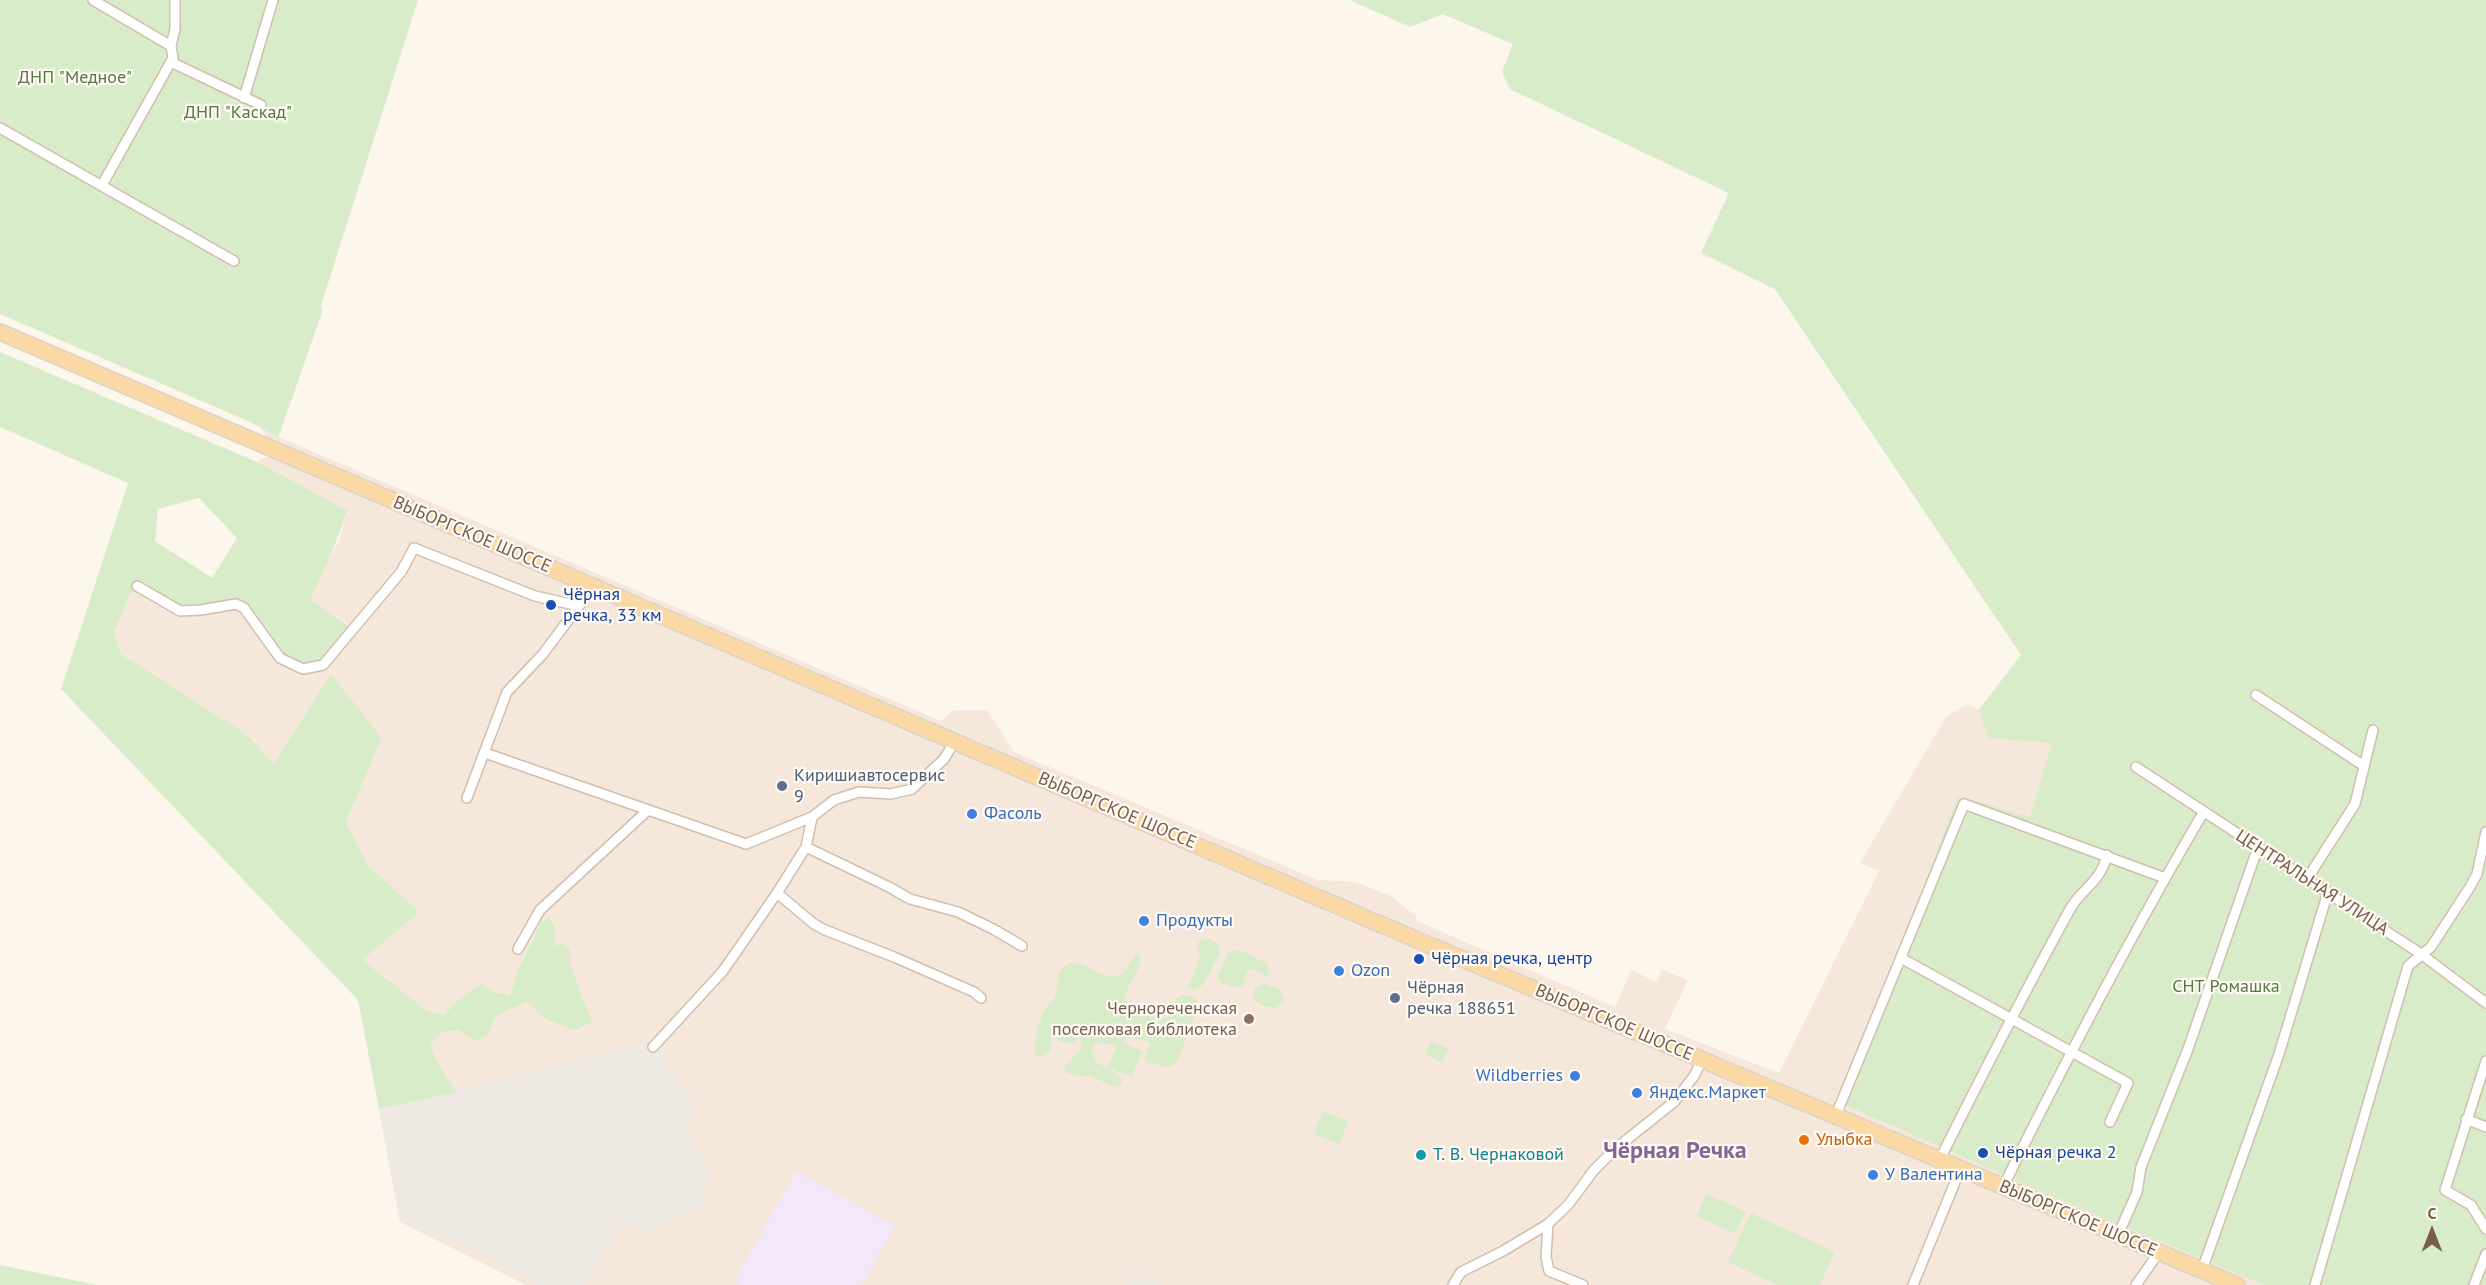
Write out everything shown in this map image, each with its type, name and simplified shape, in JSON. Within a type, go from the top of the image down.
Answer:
[{"type":"main road","name":"ВЫБОРГСКОЕ ШОССЕ","points":[[0,332],[1702,1060],[1836,1115],[1960,1170],[2237,1285]]},
{"type":"street","points":[[93,0],[171,46]]},
{"type":"street","points":[[102,185],[173,58],[171,46],[176,29],[176,0]]},
{"type":"street","points":[[244,98],[273,0]]},
{"type":"street","points":[[171,62],[261,105]]},
{"type":"street","points":[[0,128],[234,261]]},
{"type":"street","points":[[137,586],[180,611],[201,610],[236,603],[244,608],[280,658],[303,669],[323,665],[401,572],[414,548],[536,596],[579,606]]},
{"type":"street","points":[[467,798],[507,693],[543,654],[593,587]]},
{"type":"street","points":[[2256,695],[2364,766]]},
{"type":"street","points":[[2307,879],[2355,804],[2373,730]]},
{"type":"street","points":[[485,753],[545,772],[647,811],[746,844],[812,817],[834,800],[859,792],[891,795],[912,789],[944,759],[955,741]]},
{"type":"street","name":"ЦЕНТРАЛЬНАЯ УЛИЦА","points":[[2136,767],[2421,954],[2486,1003]]},
{"type":"street","points":[[1836,1115],[1965,804],[2165,878]]},
{"type":"street","points":[[518,949],[540,909],[647,811]]},
{"type":"street","points":[[2003,1187],[2071,1051],[2203,813]]},
{"type":"street","points":[[653,1047],[723,971],[777,893],[806,847],[812,817]]},
{"type":"street","points":[[2315,1285],[2408,966],[2431,946],[2473,880],[2486,832]]},
{"type":"street","points":[[806,847],[910,899],[958,912],[1022,946]]},
{"type":"street","points":[[2118,1235],[2137,1192],[2141,1167],[2188,1049],[2258,847]]},
{"type":"street","points":[[1939,1161],[2010,1019],[2072,905],[2103,871],[2107,855]]},
{"type":"street","points":[[2202,1270],[2279,1054],[2328,892]]},
{"type":"street","points":[[777,893],[825,930],[904,961],[974,992],[981,998]]},
{"type":"street","points":[[1901,958],[2128,1083],[2110,1122]]},
{"type":"street","points":[[1453,1285],[1461,1272],[1548,1224],[1568,1205],[1594,1170],[1615,1149],[1674,1102],[1694,1076],[1702,1060]]},
{"type":"street","points":[[2486,1061],[2445,1190],[2471,1205],[2486,1229]]},
{"type":"street","points":[[2466,1119],[2486,1127]]},
{"type":"street","points":[[1913,1285],[1960,1170]]},
{"type":"street","points":[[1548,1224],[1546,1257],[1549,1271],[1583,1285]]},
{"type":"street","points":[[2136,1285],[2159,1252]]},
{"type":"street","points":[[2474,1285],[2486,1254]]},
{"type":"shaded area","name":"Чёрная Речка","points":[[418,0],[321,305],[322,312],[279,437],[941,721],[954,710],[987,710],[1014,752],[1318,880],[1356,882],[1389,895],[1416,916],[1417,921],[1615,1007],[1632,969],[1656,983],[1662,970],[1688,980],[1665,1029],[1779,1073],[1879,871],[1860,863],[1946,717],[1967,704],[1979,709],[2021,655],[1775,289],[1701,253],[1729,193],[1510,89],[1502,72],[1513,44],[1443,14],[1410,27],[1350,0],[1496,0],[1714,81],[2486,1285],[526,1285],[400,1222],[379,1109],[455,1092],[438,1064],[430,1044],[441,1033],[459,1030],[487,1036],[496,1016],[527,1000],[546,1019],[592,1022],[570,963],[570,950],[557,946],[554,942],[556,929],[551,917],[540,921],[519,968],[510,995],[494,992],[481,984],[456,1002],[444,1015],[426,1010],[361,960],[419,912],[368,865],[346,822],[382,738],[331,675],[274,763],[245,733],[121,654],[114,632],[131,592],[139,587],[353,628],[311,600],[327,561],[339,541],[347,510],[257,462],[275,451],[260,426]]},
{"type":"shaded area","points":[[658,1040],[666,1064],[694,1100],[685,1133],[708,1167],[704,1206],[648,1232],[622,1223],[586,1285],[535,1285],[480,1250],[400,1222],[379,1109]]},
{"type":"shaded area","points":[[796,1171],[895,1226],[862,1285],[741,1285],[734,1281]]},
{"type":"shaded area","points":[[1131,1271],[1162,1285],[1126,1285]]},
{"type":"green space","points":[[0,0],[418,0],[321,305],[322,312],[278,437],[250,422],[0,314]]},
{"type":"green space","name":"СНТ Ромашка","points":[[1350,0],[2486,0],[2486,1285],[2264,1285],[2054,1197],[1841,1103],[1958,796],[2030,817],[2052,743],[1988,738],[1979,710],[2021,655],[1775,289],[1701,253],[1729,193],[1510,89],[1502,72],[1513,44],[1443,14],[1410,27]]},
{"type":"green space","points":[[0,352],[257,462],[347,510],[335,545],[311,600],[353,629],[323,665],[303,669],[280,658],[244,608],[180,611],[139,587],[131,592],[114,632],[121,654],[245,733],[274,763],[331,674],[382,738],[346,822],[368,865],[419,912],[362,960],[426,1010],[444,1015],[456,1002],[481,984],[494,992],[510,995],[519,968],[541,921],[550,917],[556,929],[554,942],[557,946],[564,943],[570,950],[570,963],[592,1022],[574,1030],[546,1019],[527,1001],[496,1016],[487,1036],[475,1041],[459,1030],[441,1033],[430,1044],[438,1064],[456,1092],[379,1109],[358,1000],[61,689],[128,483],[0,427]],"holes":[[[199,498],[237,538],[212,578],[155,541],[158,509]]]},
{"type":"green space","points":[[1209,938],[1219,946],[1220,952],[1204,984],[1195,990],[1188,988],[1200,956],[1197,946],[1199,941]]},
{"type":"green space","points":[[1238,949],[1268,964],[1269,973],[1266,976],[1251,969],[1247,971],[1243,986],[1240,987],[1222,983],[1217,978],[1228,953]]},
{"type":"green space","points":[[1138,954],[1141,958],[1124,997],[1130,1003],[1163,1019],[1170,1016],[1174,1001],[1182,995],[1195,997],[1199,1007],[1176,1064],[1167,1067],[1147,1062],[1145,1057],[1150,1044],[1147,1041],[1127,1038],[1124,1043],[1142,1051],[1132,1077],[1108,1068],[1122,1079],[1121,1084],[1114,1087],[1091,1076],[1078,1076],[1065,1072],[1064,1068],[1082,1048],[1079,1037],[1074,1044],[1059,1041],[1056,1036],[1051,1037],[1051,1048],[1046,1055],[1034,1057],[1040,1022],[1045,1009],[1055,997],[1059,974],[1064,966],[1077,963],[1111,977],[1119,976],[1127,969],[1134,955]],"holes":[[[1095,1043],[1117,1045],[1107,1068],[1096,1062],[1091,1050]]]},
{"type":"green space","points":[[1265,984],[1279,989],[1285,1000],[1275,1008],[1263,1006],[1253,998],[1255,988]]},
{"type":"green space","points":[[1431,1041],[1448,1048],[1442,1062],[1425,1054]]},
{"type":"green space","points":[[1323,1111],[1348,1121],[1339,1144],[1314,1134]]},
{"type":"green space","points":[[1707,1194],[1746,1212],[1735,1234],[1696,1216]]},
{"type":"green space","points":[[1751,1213],[1835,1252],[1820,1285],[1778,1285],[1728,1262]]},
{"type":"green space","points":[[0,1265],[97,1285],[0,1285]]},
{"type":"place","name":"Чёрная речка, 33 км","points":[[551,605]]},
{"type":"place","name":"Киришиавтосервис 9","points":[[782,786]]},
{"type":"place","name":"Фасоль","points":[[972,814]]},
{"type":"place","name":"Продукты","points":[[1144,921]]},
{"type":"place","name":"Чёрная речка, центр","points":[[1419,959]]},
{"type":"place","name":"Ozon","points":[[1339,971]]},
{"type":"place","name":"Чёрная речка 188651","points":[[1395,998]]},
{"type":"place","name":"Чернореченская поселковая библиотека","points":[[1249,1019]]},
{"type":"place","name":"Wildberries","points":[[1575,1076]]},
{"type":"place","name":"Яндекс.Маркет","points":[[1637,1093]]},
{"type":"place","name":"Улыбка","points":[[1804,1140]]},
{"type":"place","name":"Чёрная речка 2","points":[[1983,1153]]},
{"type":"place","name":"Т. В. Чернаковой","points":[[1421,1155]]},
{"type":"place","name":"У Валентина","points":[[1873,1175]]},
{"type":"district","name":"Чёрная Речка","points":[[1675,1151]]},
{"type":"park label","name":"ДНП \"Медное\"","points":[[75,78]]},
{"type":"park label","name":"ДНП \"Каскад\"","points":[[238,113]]}]
